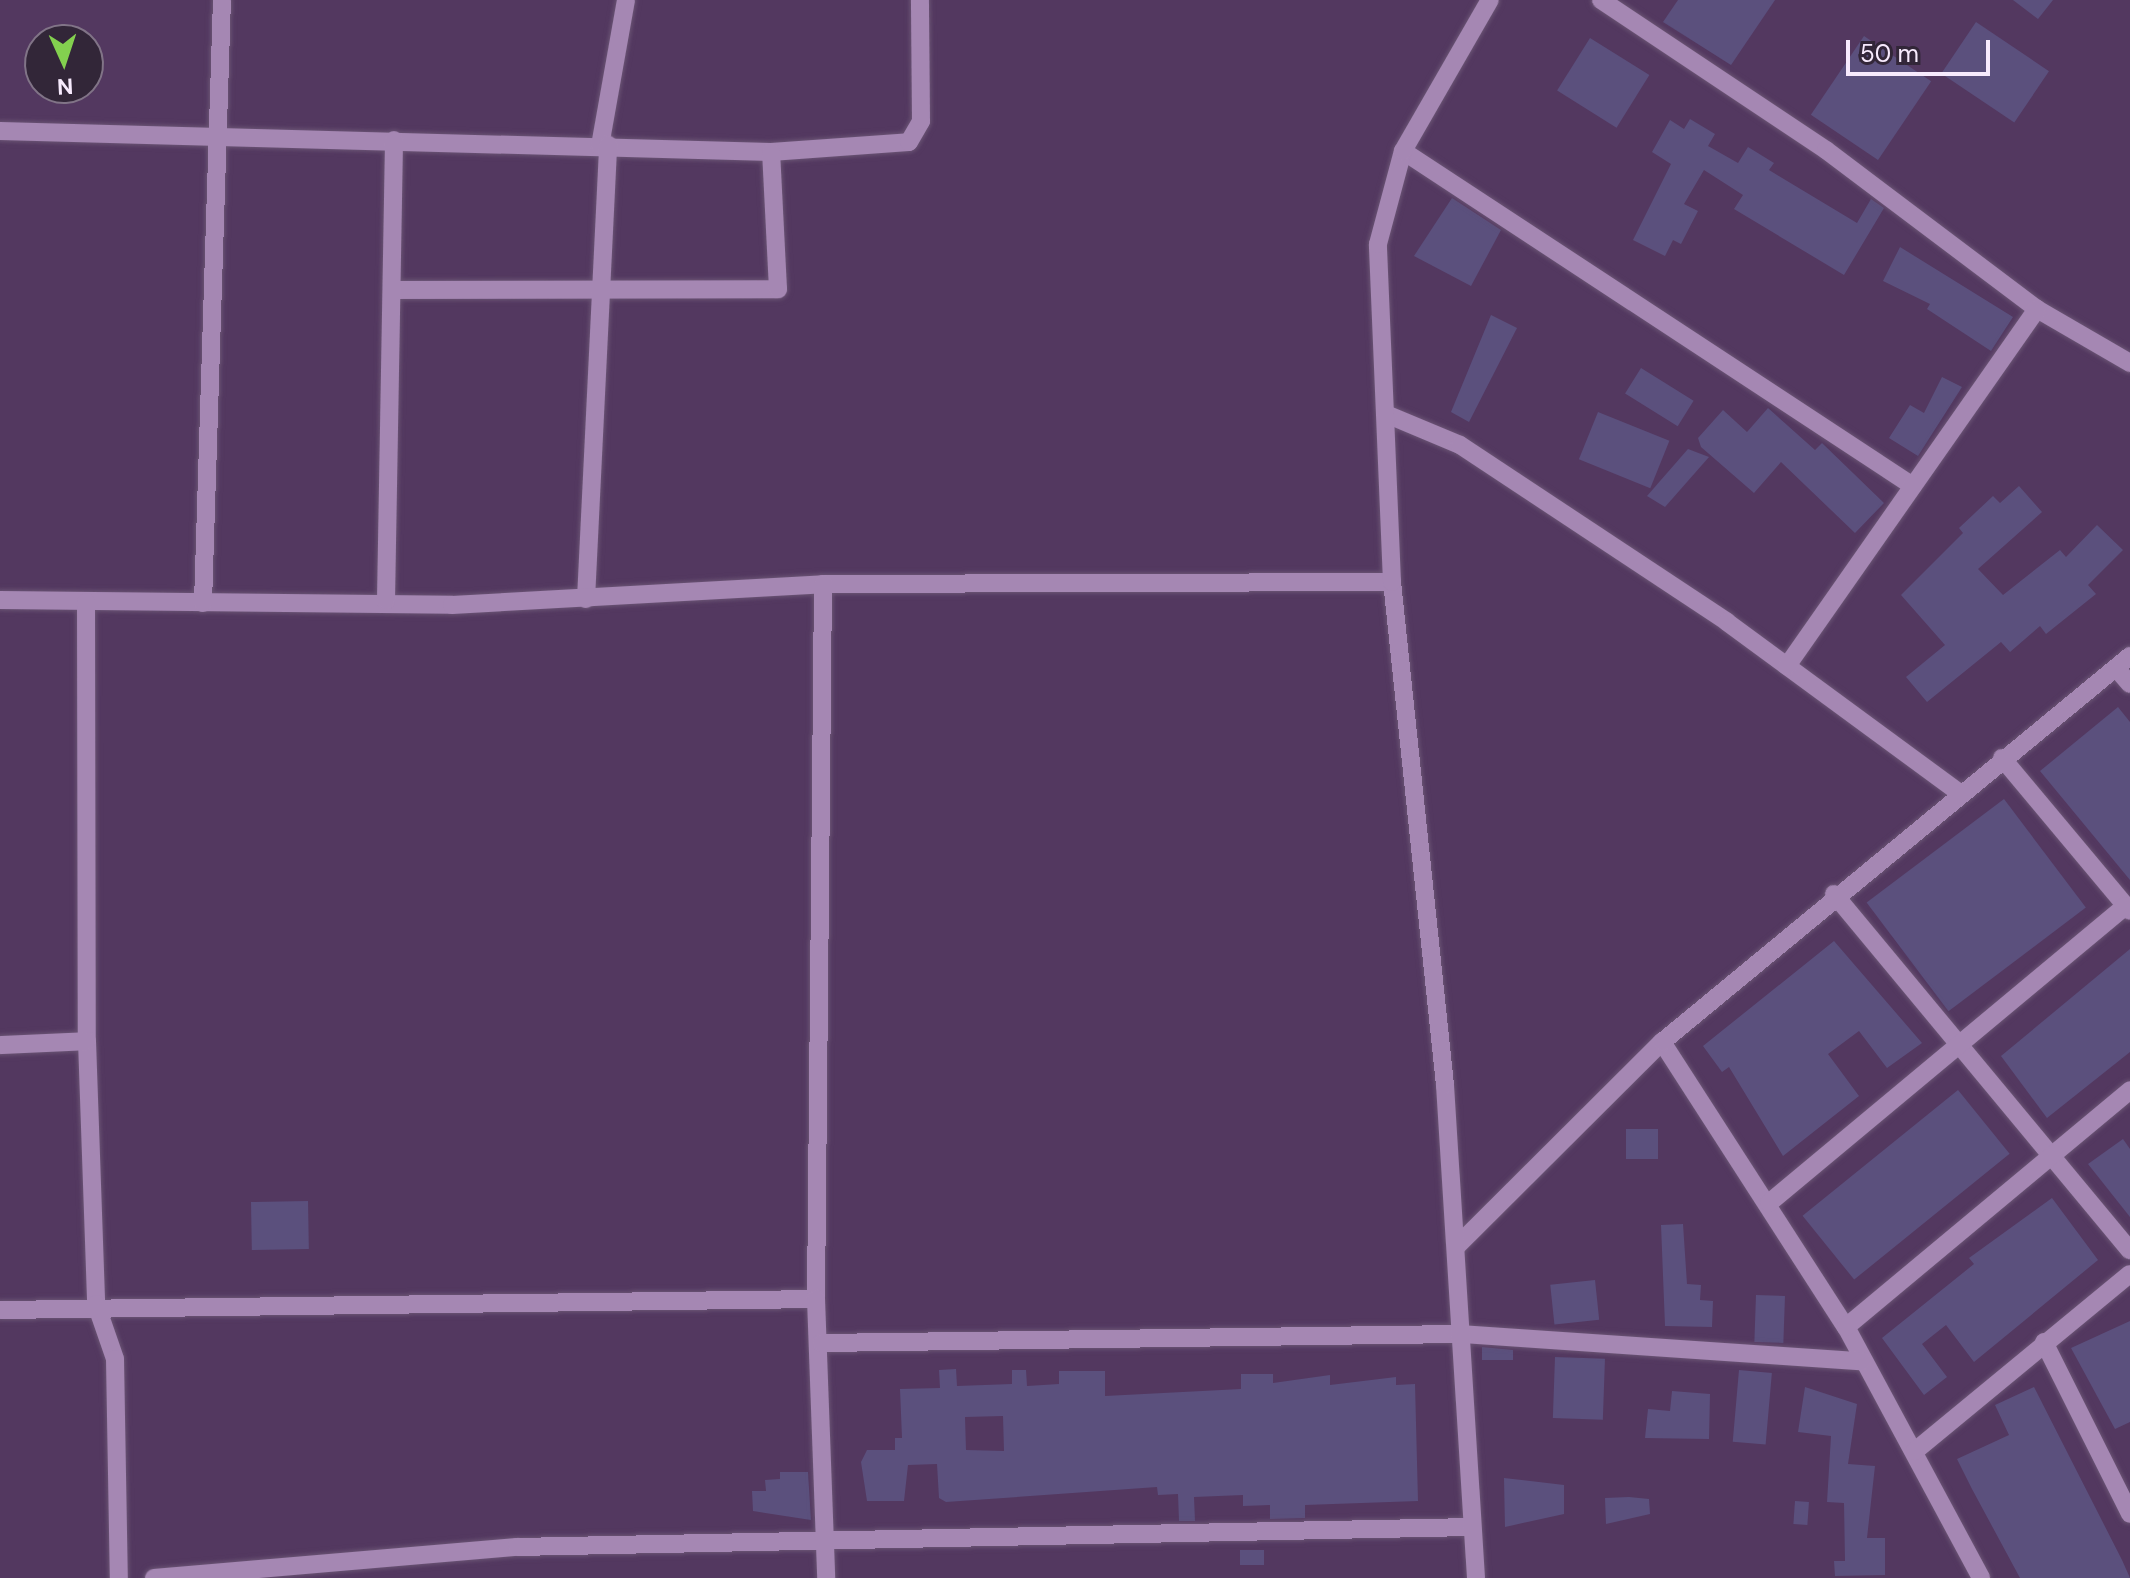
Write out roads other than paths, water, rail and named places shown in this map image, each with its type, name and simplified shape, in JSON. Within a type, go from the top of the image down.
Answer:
[{"type":"street","points":[[203,603],[213,141],[222,0]]},
{"type":"street","points":[[586,599],[603,289],[604,145],[626,0]]},
{"type":"street","points":[[0,131],[213,141],[394,140],[771,152],[909,142],[919,132],[920,0]]},
{"type":"street","points":[[1476,1578],[1457,1246],[1392,582],[1378,244],[1403,151],[1490,0]]},
{"type":"street","points":[[1601,0],[1826,150],[2037,309],[2130,363]]},
{"type":"street","points":[[386,600],[394,140]]},
{"type":"street","points":[[1403,151],[1913,486]]},
{"type":"street","points":[[393,290],[778,289],[771,152]]},
{"type":"street","points":[[1787,666],[2037,309]]},
{"type":"street","points":[[1386,414],[1460,445],[1787,666],[1960,793]]},
{"type":"street","points":[[0,600],[203,603],[586,599],[823,584],[1392,582]]},
{"type":"street","points":[[823,584],[816,1299],[822,1343],[826,1578]]},
{"type":"street","points":[[86,602],[87,1041],[96,1304],[115,1359],[119,1578]]},
{"type":"street","points":[[1457,1246],[1662,1042],[1834,894],[2123,662],[2130,684]]},
{"type":"street","points":[[1769,1203],[2128,908],[2002,758]]},
{"type":"street","points":[[1834,894],[2130,1250]]},
{"type":"street","points":[[0,1045],[87,1041]]},
{"type":"street","points":[[1662,1042],[1769,1203],[1846,1327],[1981,1578]]},
{"type":"street","points":[[1846,1327],[2130,1090]]},
{"type":"street","points":[[1915,1451],[2130,1274]]},
{"type":"street","points":[[0,1310],[96,1304],[816,1299]]},
{"type":"street","points":[[822,1343],[1461,1334],[1862,1361]]},
{"type":"street","points":[[2044,1342],[2130,1514]]},
{"type":"street","points":[[154,1578],[517,1547],[825,1537],[1472,1527]]}]
